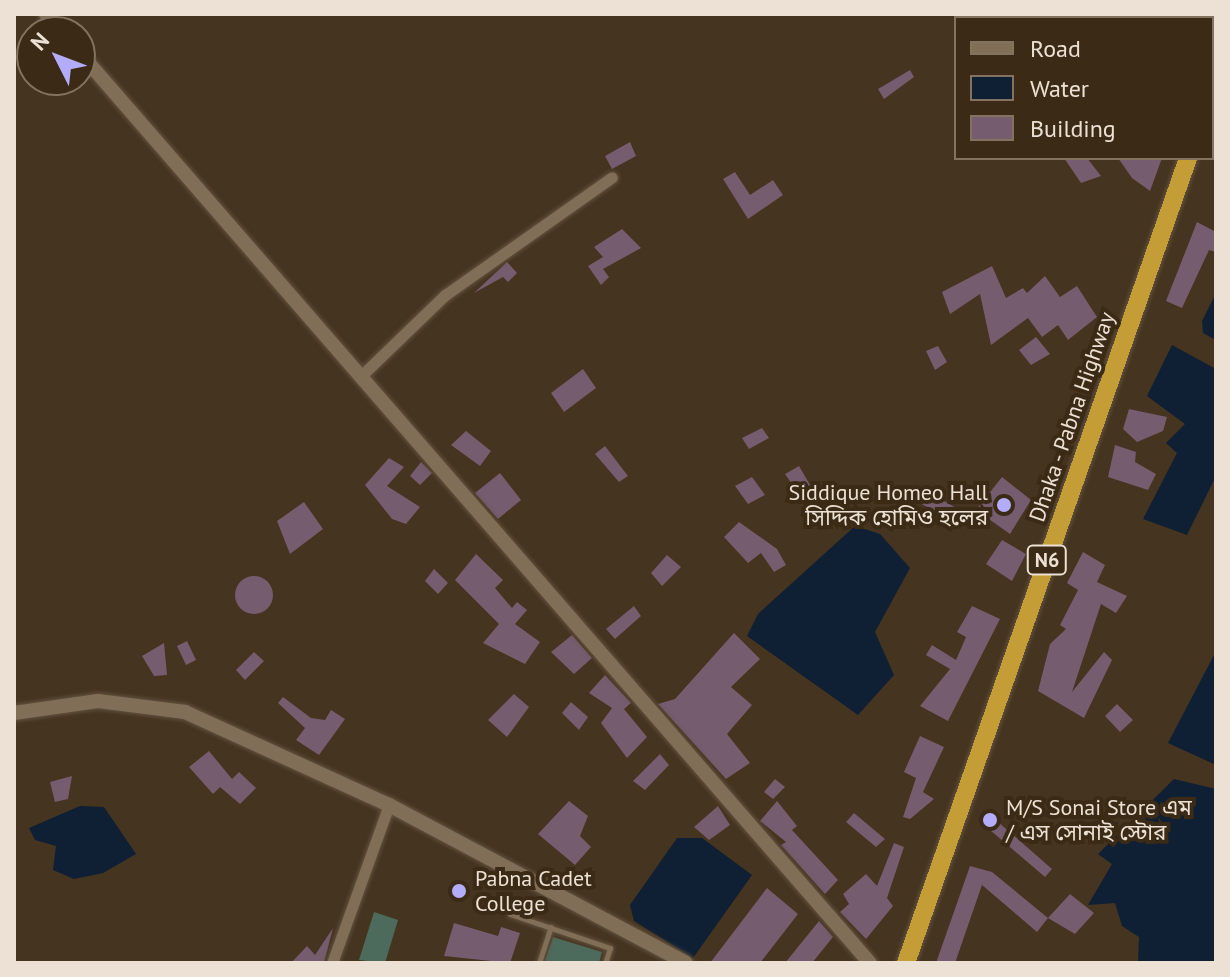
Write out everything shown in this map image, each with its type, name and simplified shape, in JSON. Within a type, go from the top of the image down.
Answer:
[{"type":"highway","name":"Dhaka - Pabna Highway","points":[[906,963],[1187,160]]},
{"type":"street","points":[[96,72],[870,963]]},
{"type":"street","points":[[360,377],[445,295],[612,177]]},
{"type":"street","points":[[14,713],[98,701],[185,712],[389,805],[686,963]]},
{"type":"street","points":[[332,963],[389,805]]},
{"type":"lane","points":[[510,914],[610,948],[605,963]]},
{"type":"lane","points":[[539,963],[551,927]]},
{"type":"green space","points":[[374,912],[398,920],[385,963],[359,960]]},
{"type":"green space","points":[[553,937],[602,952],[599,963],[544,963]]},
{"type":"water","points":[[1216,293],[1216,340],[1203,333],[1202,321]]},
{"type":"water","points":[[1172,345],[1216,369],[1216,476],[1187,535],[1143,519],[1177,453],[1166,443],[1185,424],[1147,396]]},
{"type":"water","points":[[855,526],[880,534],[910,568],[875,632],[894,675],[858,715],[747,636],[758,614]]},
{"type":"water","points":[[1216,656],[1216,765],[1168,743]]},
{"type":"water","points":[[1174,779],[1216,789],[1216,963],[1138,963],[1139,937],[1122,926],[1115,903],[1088,905],[1112,864],[1098,854]]},
{"type":"water","points":[[80,806],[104,807],[136,854],[103,873],[74,879],[53,870],[56,846],[35,840],[29,828]]},
{"type":"water","points":[[677,838],[702,838],[752,875],[693,958],[634,921],[630,905]]},
{"type":"building","points":[[910,70],[914,77],[884,99],[878,89]]},
{"type":"building","points":[[630,142],[636,156],[612,169],[605,156]]},
{"type":"building","points":[[1065,160],[1089,160],[1101,176],[1081,183]]},
{"type":"building","points":[[1119,160],[1161,160],[1150,191],[1132,178]]},
{"type":"building","points":[[735,172],[750,195],[773,180],[783,195],[748,219],[723,179]]},
{"type":"building","points":[[1197,222],[1216,232],[1216,252],[1209,250],[1182,308],[1166,301]]},
{"type":"building","points":[[622,229],[641,248],[603,269],[609,277],[601,285],[588,266],[603,257],[594,247]]},
{"type":"building","points":[[507,262],[517,273],[508,282],[503,277],[474,293]]},
{"type":"building","points":[[992,266],[1006,298],[1023,288],[1027,293],[1045,276],[1060,297],[1077,286],[1097,317],[1068,340],[1058,325],[1042,337],[1028,318],[991,345],[980,294],[950,314],[942,292]]},
{"type":"building","points":[[1036,337],[1050,354],[1031,365],[1019,350]]},
{"type":"building","points":[[938,346],[947,362],[935,370],[926,351]]},
{"type":"building","points":[[583,369],[596,388],[564,412],[551,393]]},
{"type":"building","points":[[1129,409],[1167,417],[1163,431],[1137,442],[1123,429]]},
{"type":"building","points":[[762,428],[769,438],[749,449],[742,438]]},
{"type":"building","points":[[466,431],[491,451],[480,466],[451,445]]},
{"type":"building","points":[[1115,445],[1136,452],[1135,462],[1156,474],[1148,490],[1108,477]]},
{"type":"building","points":[[605,446],[628,476],[619,482],[595,454]]},
{"type":"building","points":[[389,458],[404,467],[387,486],[420,507],[406,524],[392,519],[365,485]]},
{"type":"building","points":[[421,462],[432,473],[420,485],[410,476]]},
{"type":"building","points":[[799,466],[813,490],[801,497],[785,474]]},
{"type":"building","points":[[500,473],[521,500],[498,519],[475,493]]},
{"type":"building","points":[[752,477],[765,495],[748,504],[735,486]]},
{"type":"building","name":"Siddique Homeo Hall সিদ্দিক হোমিও হলের","points":[[1002,477],[1031,500],[1010,534],[976,510]]},
{"type":"building","points":[[921,488],[958,509],[950,519],[914,500]]},
{"type":"building","points":[[304,502],[323,529],[290,554],[277,521]]},
{"type":"building","points":[[739,522],[777,549],[786,565],[774,572],[761,553],[748,563],[724,537]]},
{"type":"building","points":[[1002,540],[1026,554],[1012,581],[986,564]]},
{"type":"building","points":[[1083,552],[1105,565],[1097,582],[1127,596],[1116,613],[1101,604],[1072,692],[1104,652],[1112,660],[1084,718],[1038,691],[1050,644],[1066,629],[1060,625],[1078,590],[1067,583]]},
{"type":"building","points":[[476,554],[503,580],[495,588],[512,608],[517,602],[527,610],[515,624],[540,642],[525,664],[483,643],[499,624],[455,580]]},
{"type":"building","points":[[667,555],[681,567],[662,586],[651,573]]},
{"type":"building","points":[[434,569],[448,583],[438,594],[425,581]]},
{"type":"building","points":[[254,576],[268,581],[273,595],[268,609],[254,614],[240,609],[235,595],[240,581]]},
{"type":"building","points":[[634,606],[641,616],[615,639],[606,629]]},
{"type":"building","points":[[972,606],[1000,619],[948,721],[920,706],[950,669],[926,655],[932,645],[956,660],[966,637],[957,632]]},
{"type":"building","points":[[734,633],[760,659],[731,687],[752,705],[727,734],[750,763],[726,779],[658,704],[675,699]]},
{"type":"building","points":[[572,635],[592,658],[574,674],[551,652]]},
{"type":"building","points":[[187,641],[196,660],[186,665],[177,646]]},
{"type":"building","points":[[164,643],[167,675],[154,676],[142,656]]},
{"type":"building","points":[[254,652],[264,661],[245,680],[236,670]]},
{"type":"building","points":[[605,675],[631,703],[624,709],[647,737],[627,758],[601,723],[612,708],[589,693]]},
{"type":"building","points":[[514,694],[529,707],[507,737],[488,720]]},
{"type":"building","points":[[283,697],[311,718],[325,720],[331,710],[345,719],[319,755],[296,740],[305,728],[278,703]]},
{"type":"building","points":[[571,702],[588,717],[579,730],[562,713]]},
{"type":"building","points":[[1117,704],[1133,720],[1120,732],[1105,716]]},
{"type":"building","points":[[920,736],[944,747],[923,792],[934,799],[910,819],[903,817],[916,778],[904,772]]},
{"type":"building","points":[[209,751],[232,779],[239,772],[256,788],[240,804],[220,787],[213,794],[189,767]]},
{"type":"building","points":[[660,754],[669,765],[645,790],[633,781]]},
{"type":"building","points":[[72,776],[68,799],[55,802],[50,782]]},
{"type":"building","points":[[775,779],[785,787],[773,799],[764,792]]},
{"type":"building","points":[[569,801],[588,816],[580,836],[591,847],[575,865],[538,834]]},
{"type":"building","points":[[777,801],[797,826],[792,830],[838,880],[825,894],[781,845],[786,842],[760,821]]},
{"type":"building","points":[[718,806],[730,825],[709,840],[694,827]]},
{"type":"building","points":[[854,813],[885,839],[876,847],[846,822]]},
{"type":"building","points":[[997,821],[1052,869],[1045,877],[990,830]]},
{"type":"building","points":[[894,843],[904,847],[887,898],[893,906],[866,939],[840,912],[849,904],[843,894],[866,874],[877,886]]},
{"type":"building","points":[[970,866],[992,872],[1048,918],[1037,932],[982,885],[955,963],[936,963]]},
{"type":"building","points":[[767,888],[798,914],[760,963],[710,963]]},
{"type":"building","points":[[1070,894],[1094,913],[1075,934],[1048,918]]},
{"type":"building","points":[[819,921],[833,937],[812,963],[785,963]]},
{"type":"building","points":[[454,923],[498,936],[501,927],[520,933],[510,963],[444,956]]},
{"type":"building","points":[[333,928],[324,963],[291,963],[307,946],[315,955]]},
{"type":"place","name":"Siddique Homeo Hall সিদ্দিক হোমিও হলের","points":[[1004,505]]},
{"type":"place","name":"M/S Sonai Store এম / এস সোনাই স্টোর","points":[[990,820]]},
{"type":"place","name":"Pabna Cadet College","points":[[459,891]]}]
